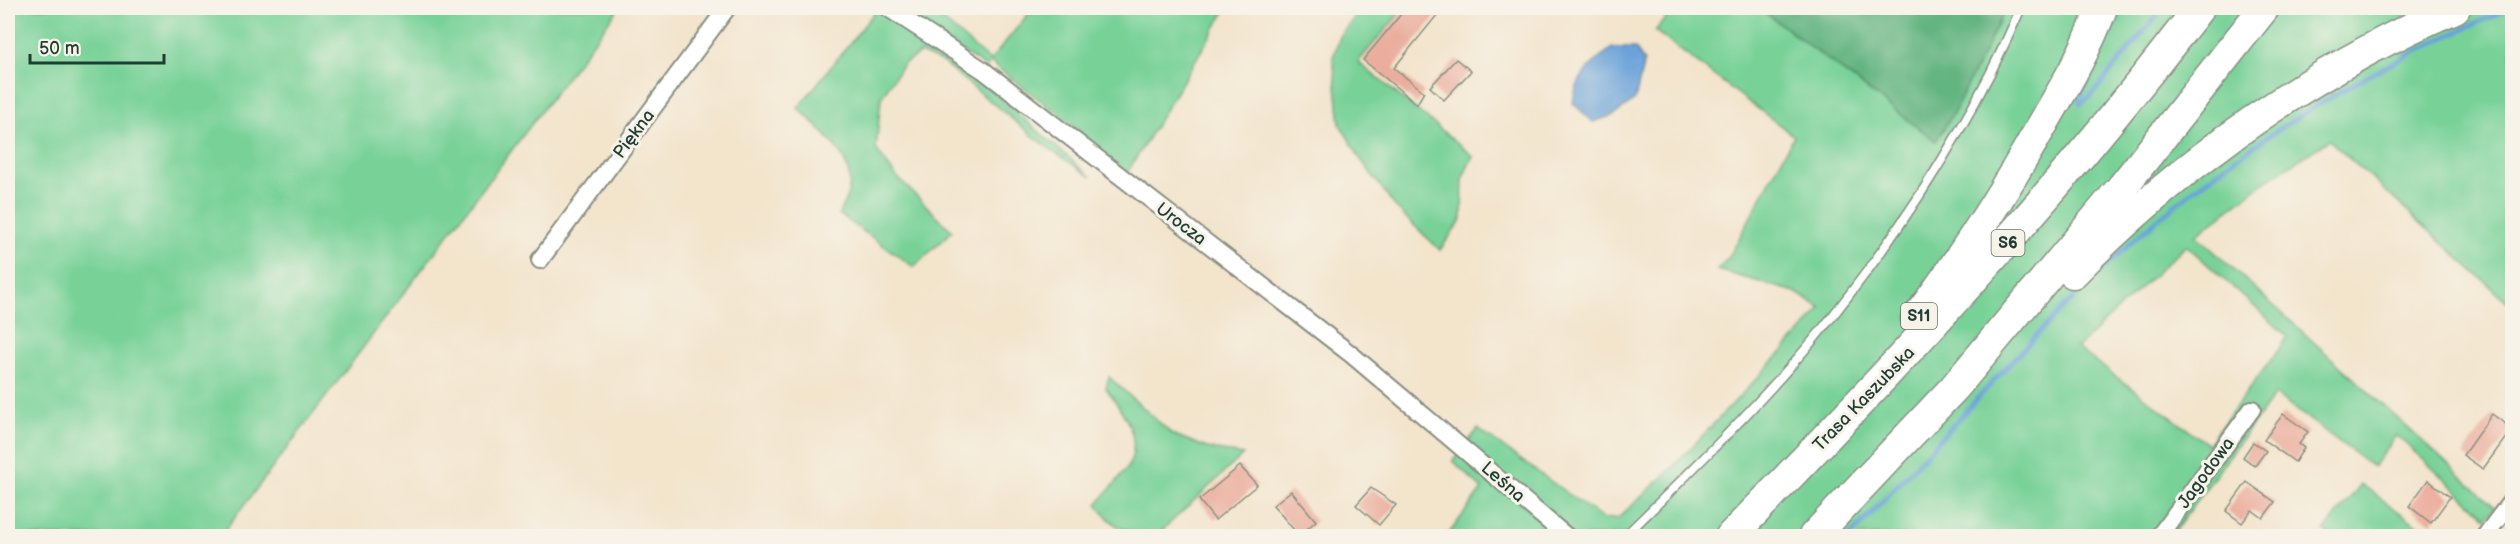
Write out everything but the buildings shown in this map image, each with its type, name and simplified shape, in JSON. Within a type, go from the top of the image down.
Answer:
[{"type":"highway","name":"S11","points":[[1801,465],[1914,322],[1969,247],[2070,79],[2102,8]]},
{"type":"highway","name":"Trasa Kaszubska","points":[[1731,537],[1872,392],[2028,220],[2149,74],[2199,8]]},
{"type":"highway","points":[[1954,388],[2138,168],[2264,8]]},
{"type":"highway","points":[[1814,537],[1954,388],[2119,228],[2215,150],[2281,103],[2338,69],[2455,8]]},
{"type":"street","name":"Piękna","points":[[540,260],[727,8]]},
{"type":"street","name":"Urocza","points":[[888,8],[983,70],[1352,355],[1467,451]]},
{"type":"street","name":"Jagodowa","points":[[2159,537],[2252,409]]},
{"type":"street","name":"Leśna","points":[[1467,451],[1566,537]]},
{"type":"street","points":[[2485,537],[2512,500]]},
{"type":"lane","points":[[1625,537],[1777,379],[1854,288],[1930,180],[1973,107],[2021,8]]},
{"type":"green space","points":[[8,8],[619,8],[221,536],[8,536]]},
{"type":"green space","points":[[896,8],[944,8],[938,16],[990,61],[1033,8],[1227,8],[1127,173],[1061,116],[990,62],[987,68]]},
{"type":"green space","points":[[1362,8],[1404,8],[1358,62],[1473,156],[1463,177],[1462,219],[1440,250],[1397,209],[1359,157],[1340,124],[1333,57],[1341,34]]},
{"type":"green space","points":[[1674,8],[1759,8],[1936,141],[1955,110],[2006,8],[2512,8],[2512,306],[2329,140],[2263,183],[2196,235],[2495,507],[2487,518],[2396,435],[2373,467],[2275,394],[2171,536],[1447,536],[1482,489],[1453,461],[1478,429],[1603,519],[1618,518],[1665,475],[1821,308],[1795,292],[1717,270],[1729,257],[1794,136],[1655,31]],"holes":[[[2186,245],[2288,337],[2208,444],[2077,348]]]},
{"type":"green space","points":[[1759,8],[2006,8],[1955,110],[1936,141]]},
{"type":"green space","points":[[877,9],[977,78],[1091,177],[1048,148],[942,62],[920,53],[903,64],[881,98],[876,149],[894,174],[952,231],[914,267],[839,214],[849,188],[846,165],[841,154],[824,133],[798,108]]},
{"type":"green space","points":[[1109,377],[1172,434],[1207,448],[1243,455],[1156,536],[1138,535],[1122,529],[1109,519],[1097,504],[1125,470],[1131,460],[1133,450],[1131,430],[1106,388]]},
{"type":"green space","points":[[2361,484],[2432,536],[2332,536],[2324,531]]},
{"type":"water","points":[[1612,48],[1635,48],[1644,61],[1635,100],[1614,115],[1593,122],[1573,103],[1575,94],[1586,71]]},
{"type":"waterway","points":[[2081,104],[2079,100],[2121,8]]},
{"type":"waterway","points":[[2081,104],[2091,96],[2163,8]]},
{"type":"waterway","points":[[1850,536],[2052,319],[2122,251],[2211,177],[2258,143],[2356,83],[2407,56],[2512,8]]}]
